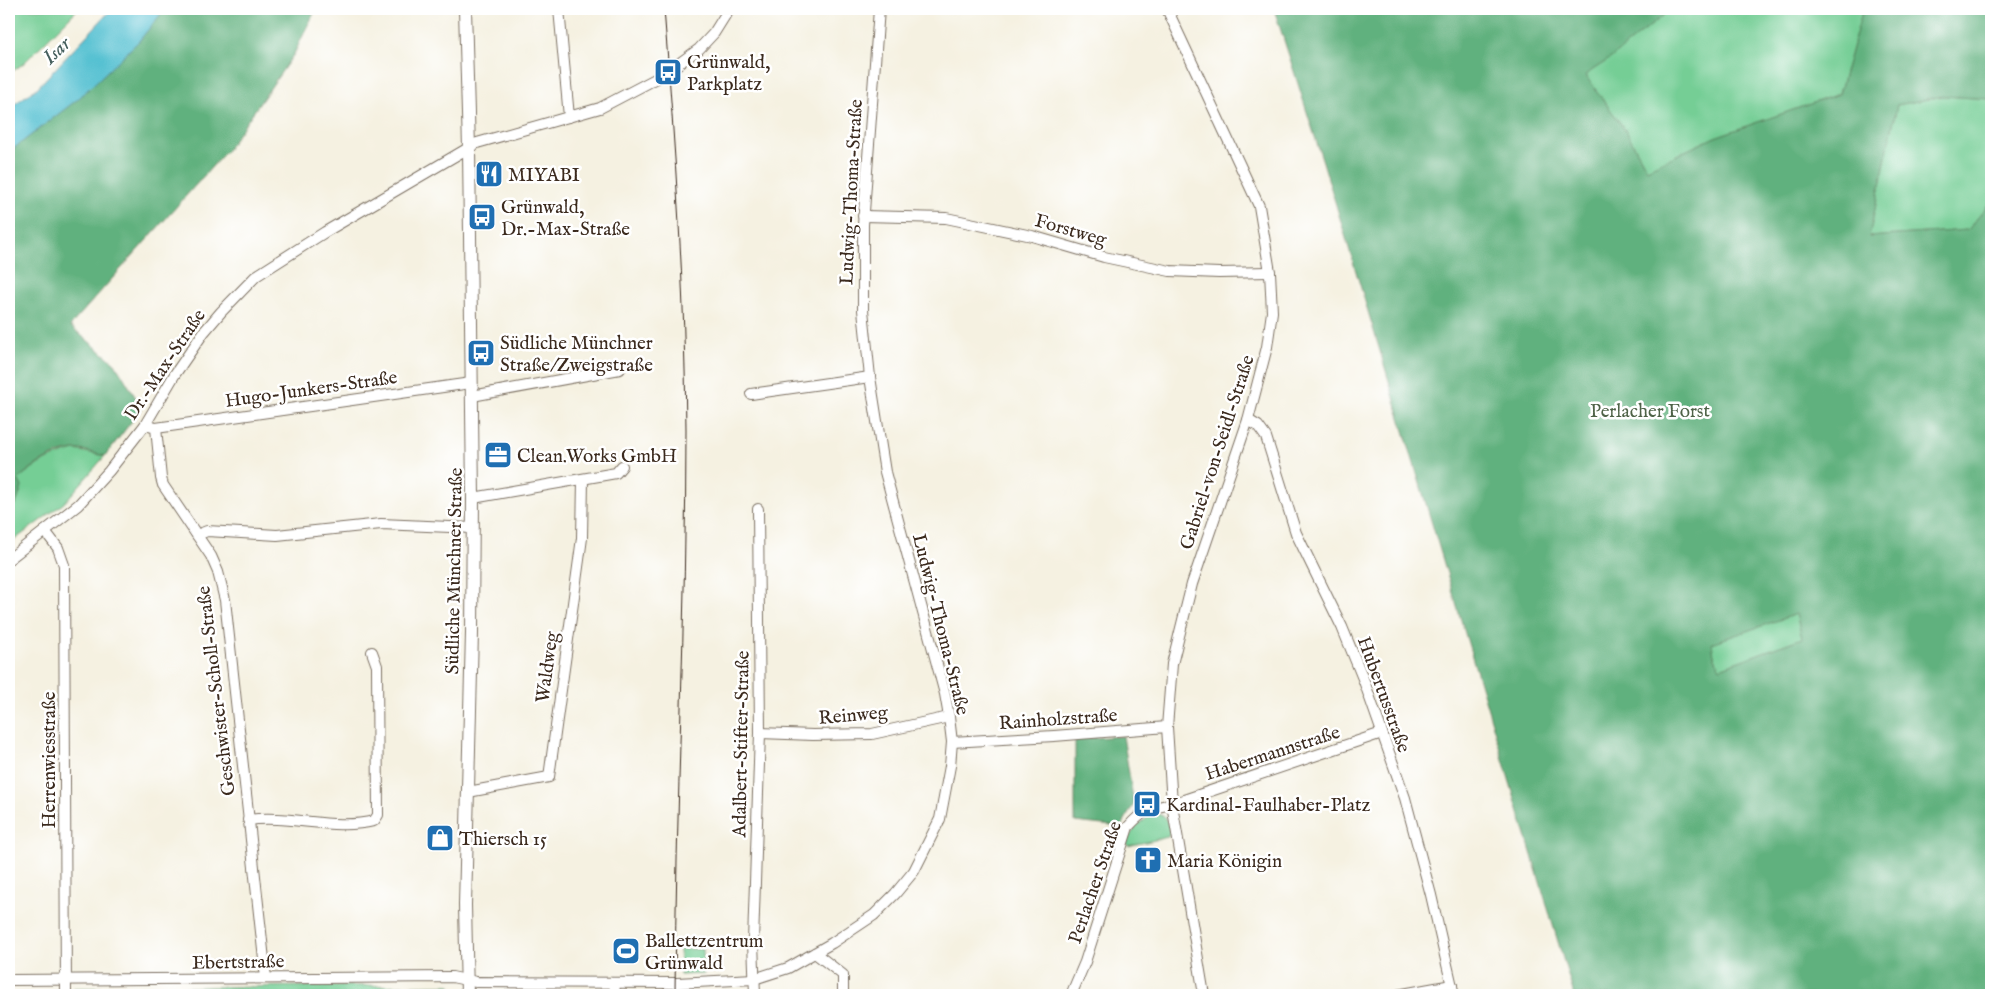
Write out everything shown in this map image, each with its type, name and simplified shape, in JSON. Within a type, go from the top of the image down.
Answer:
[{"type":"main road","name":"Südliche Münchner Straße","points":[[464,9],[473,498],[465,905],[467,995]]},
{"type":"street","points":[[559,9],[569,117]]},
{"type":"street","name":"Dr.-Max-Straße","points":[[9,559],[78,505],[109,471],[145,425],[175,374],[204,332],[256,276],[325,232],[476,143],[600,108],[672,69],[707,41],[728,9]]},
{"type":"street","name":"Ludwig-Thoma-Straße","points":[[467,980],[476,982],[615,984],[677,983],[754,979],[788,968],[874,915],[914,871],[940,819],[946,791],[952,742],[949,717],[945,694],[885,472],[870,377],[863,310],[863,216],[879,9]]},
{"type":"street","name":"Gabriel-von-Seidl-Straße","points":[[1166,9],[1260,206],[1270,272],[1272,312],[1268,347],[1248,420],[1195,576],[1172,664],[1167,727],[1172,804],[1204,995]]},
{"type":"street","name":"Forstweg","points":[[863,216],[946,218],[1032,236],[1104,257],[1170,271],[1219,273],[1270,272]]},
{"type":"street","points":[[472,396],[620,369]]},
{"type":"street","points":[[751,394],[870,377]]},
{"type":"street","name":"Hugo-Junkers-Straße","points":[[156,428],[471,383]]},
{"type":"street","name":"Hubertusstraße","points":[[1248,420],[1258,426],[1266,437],[1296,533],[1342,627],[1382,734],[1405,798],[1431,895],[1453,990]]},
{"type":"street","points":[[145,425],[156,428]]},
{"type":"street","name":"Geschwister-Scholl-Straße","points":[[156,428],[163,485],[211,556],[218,572],[225,600],[266,978]]},
{"type":"street","points":[[473,498],[616,473],[622,466]]},
{"type":"street","name":"Waldweg","points":[[468,792],[549,777],[582,538],[583,479]]},
{"type":"street","name":"Adalbert-Stifter-Straße","points":[[755,995],[760,733],[758,509]]},
{"type":"street","points":[[197,536],[207,531],[277,535],[381,524],[473,528]]},
{"type":"street","name":"Herrenwiesstraße","points":[[45,531],[58,548],[64,565],[66,995]]},
{"type":"street","points":[[248,820],[341,823],[374,821],[378,815],[377,666],[372,652]]},
{"type":"street","name":"Reinweg","points":[[760,733],[813,735],[872,734],[949,717]]},
{"type":"street","name":"Rainholzstraße","points":[[952,742],[1046,737],[1167,727]]},
{"type":"street","name":"Habermannstraße","points":[[1172,804],[1382,734]]},
{"type":"street","name":"Perlacher Straße","points":[[1071,995],[1085,962],[1128,827],[1141,813],[1149,809],[1172,804]]},
{"type":"street","points":[[815,953],[843,975],[843,995]]},
{"type":"street","name":"Ebertstraße","points":[[9,980],[456,977],[467,980]]},
{"type":"street","points":[[614,995],[615,984]]},
{"type":"street","points":[[1397,995],[1453,990]]},
{"type":"green space","points":[[9,9],[78,9],[24,63],[9,74]]},
{"type":"green space","points":[[165,9],[316,9],[294,54],[227,150],[70,326],[115,363],[142,408],[105,456],[74,450],[51,457],[37,464],[18,479],[22,487],[16,504],[9,504],[9,152],[78,99],[139,41]]},
{"type":"green space","name":"Perlacher Forst","points":[[1274,9],[1671,9],[1611,58],[1585,75],[1626,131],[1647,169],[1715,137],[1839,94],[1863,9],[1991,9],[1991,99],[1943,96],[1897,105],[1869,237],[1968,230],[1991,201],[1991,995],[1574,995],[1323,162]],"holes":[[[1796,614],[1802,638],[1720,668],[1714,656],[1712,643]]]},
{"type":"green space","points":[[1671,9],[1863,9],[1839,94],[1715,137],[1647,169],[1626,131],[1585,75],[1611,58]]},
{"type":"green space","points":[[1943,96],[1991,99],[1991,201],[1968,230],[1869,237],[1897,105]]},
{"type":"green space","points":[[75,450],[105,456],[64,503],[9,544],[9,504],[16,504],[22,487],[18,479],[45,461]]},
{"type":"green space","points":[[1796,614],[1802,638],[1720,668],[1714,656],[1711,643]]},
{"type":"green space","points":[[1123,736],[1134,804],[1121,827],[1075,822],[1075,739]]},
{"type":"green space","name":"Kardinal-Faulhaber-Platz","points":[[1154,814],[1165,817],[1169,829],[1168,837],[1128,846],[1126,844],[1134,830]]},
{"type":"green space","points":[[680,949],[703,949],[704,974],[680,975]]},
{"type":"green space","points":[[451,985],[451,995],[74,995],[74,988]]},
{"type":"water","points":[[112,9],[165,9],[139,41],[78,99],[9,152],[9,108],[37,88]]},
{"type":"tram line","points":[[664,9],[682,272],[686,430],[675,995]]},
{"type":"place","name":"Grünwald, Parkplatz","points":[[668,72]]},
{"type":"place","name":"MIYABI","points":[[489,174]]},
{"type":"place","name":"Grünwald, Dr.-Max-Straße","points":[[482,217]]},
{"type":"place","name":"Südliche Münchner Straße/Zweigstraße","points":[[481,353]]},
{"type":"place","name":"Clean.Works GmbH","points":[[498,455]]},
{"type":"place","name":"Kardinal-Faulhaber-Platz","points":[[1147,804]]},
{"type":"place","name":"Thiersch 15","points":[[440,838]]},
{"type":"place","name":"Maria Königin","points":[[1148,860]]},
{"type":"place","name":"Ballettzentrum Grünwald","points":[[626,951]]},
{"type":"water label","name":"Isar","points":[[56,50]]}]
